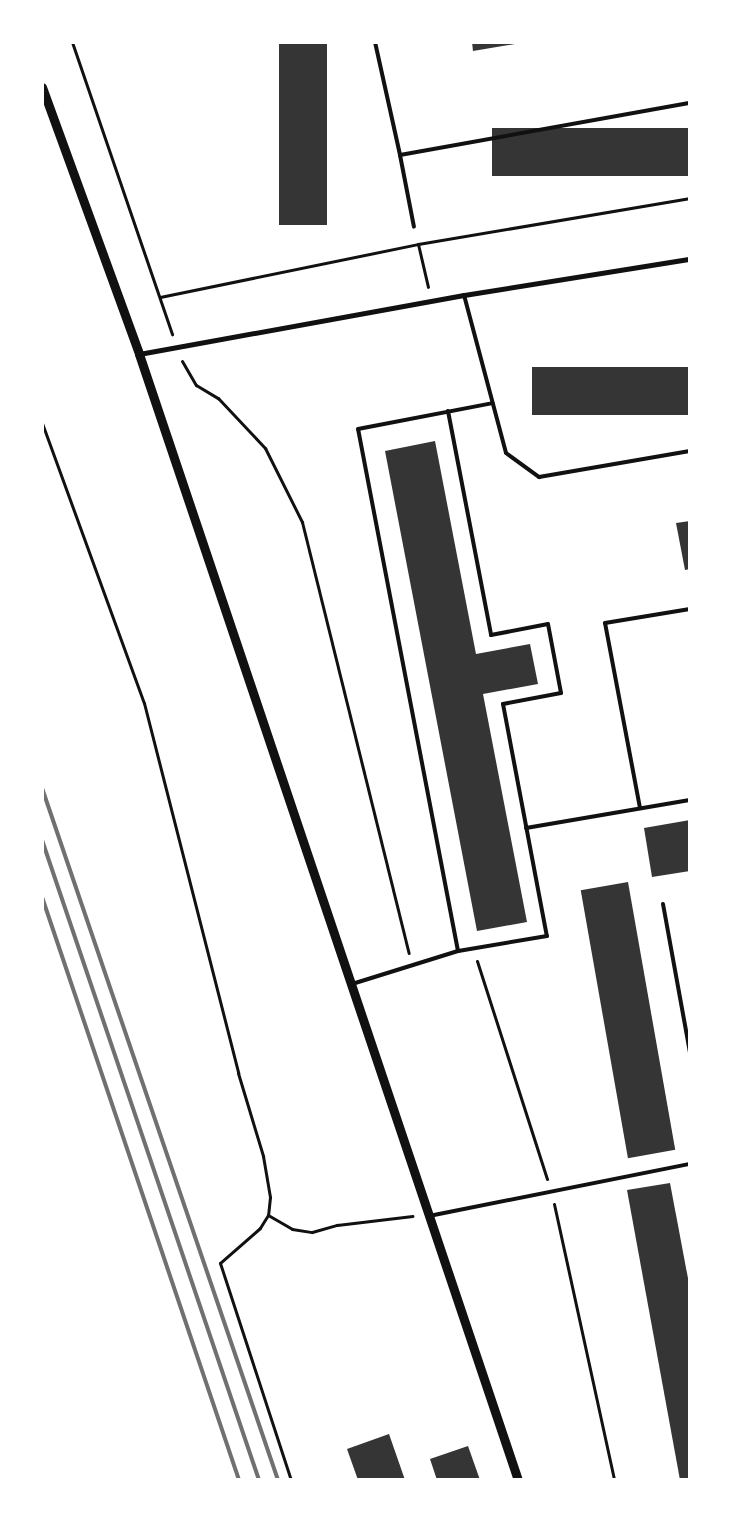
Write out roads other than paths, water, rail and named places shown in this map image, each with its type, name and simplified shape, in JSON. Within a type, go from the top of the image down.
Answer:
[{"type":"street","points":[[42,87],[139,354],[518,1480]]},
{"type":"street","points":[[139,354],[464,295],[690,259]]},
{"type":"lane","points":[[375,42],[414,227]]},
{"type":"lane","points":[[400,155],[690,103]]},
{"type":"lane","points":[[464,295],[506,453],[539,477],[690,451]]},
{"type":"lane","points":[[458,951],[358,428],[493,403]]},
{"type":"lane","points":[[350,984],[458,951],[547,936],[503,704],[561,693],[548,624],[491,635],[448,411]]},
{"type":"lane","points":[[640,808],[605,623],[690,609]]},
{"type":"lane","points":[[526,828],[690,800]]},
{"type":"lane","points":[[663,904],[690,1053]]},
{"type":"lane","points":[[428,1216],[690,1164]]},
{"type":"railway","points":[[42,788],[278,1480]]},
{"type":"railway","points":[[42,840],[259,1480]]},
{"type":"railway","points":[[42,897],[239,1480]]}]
